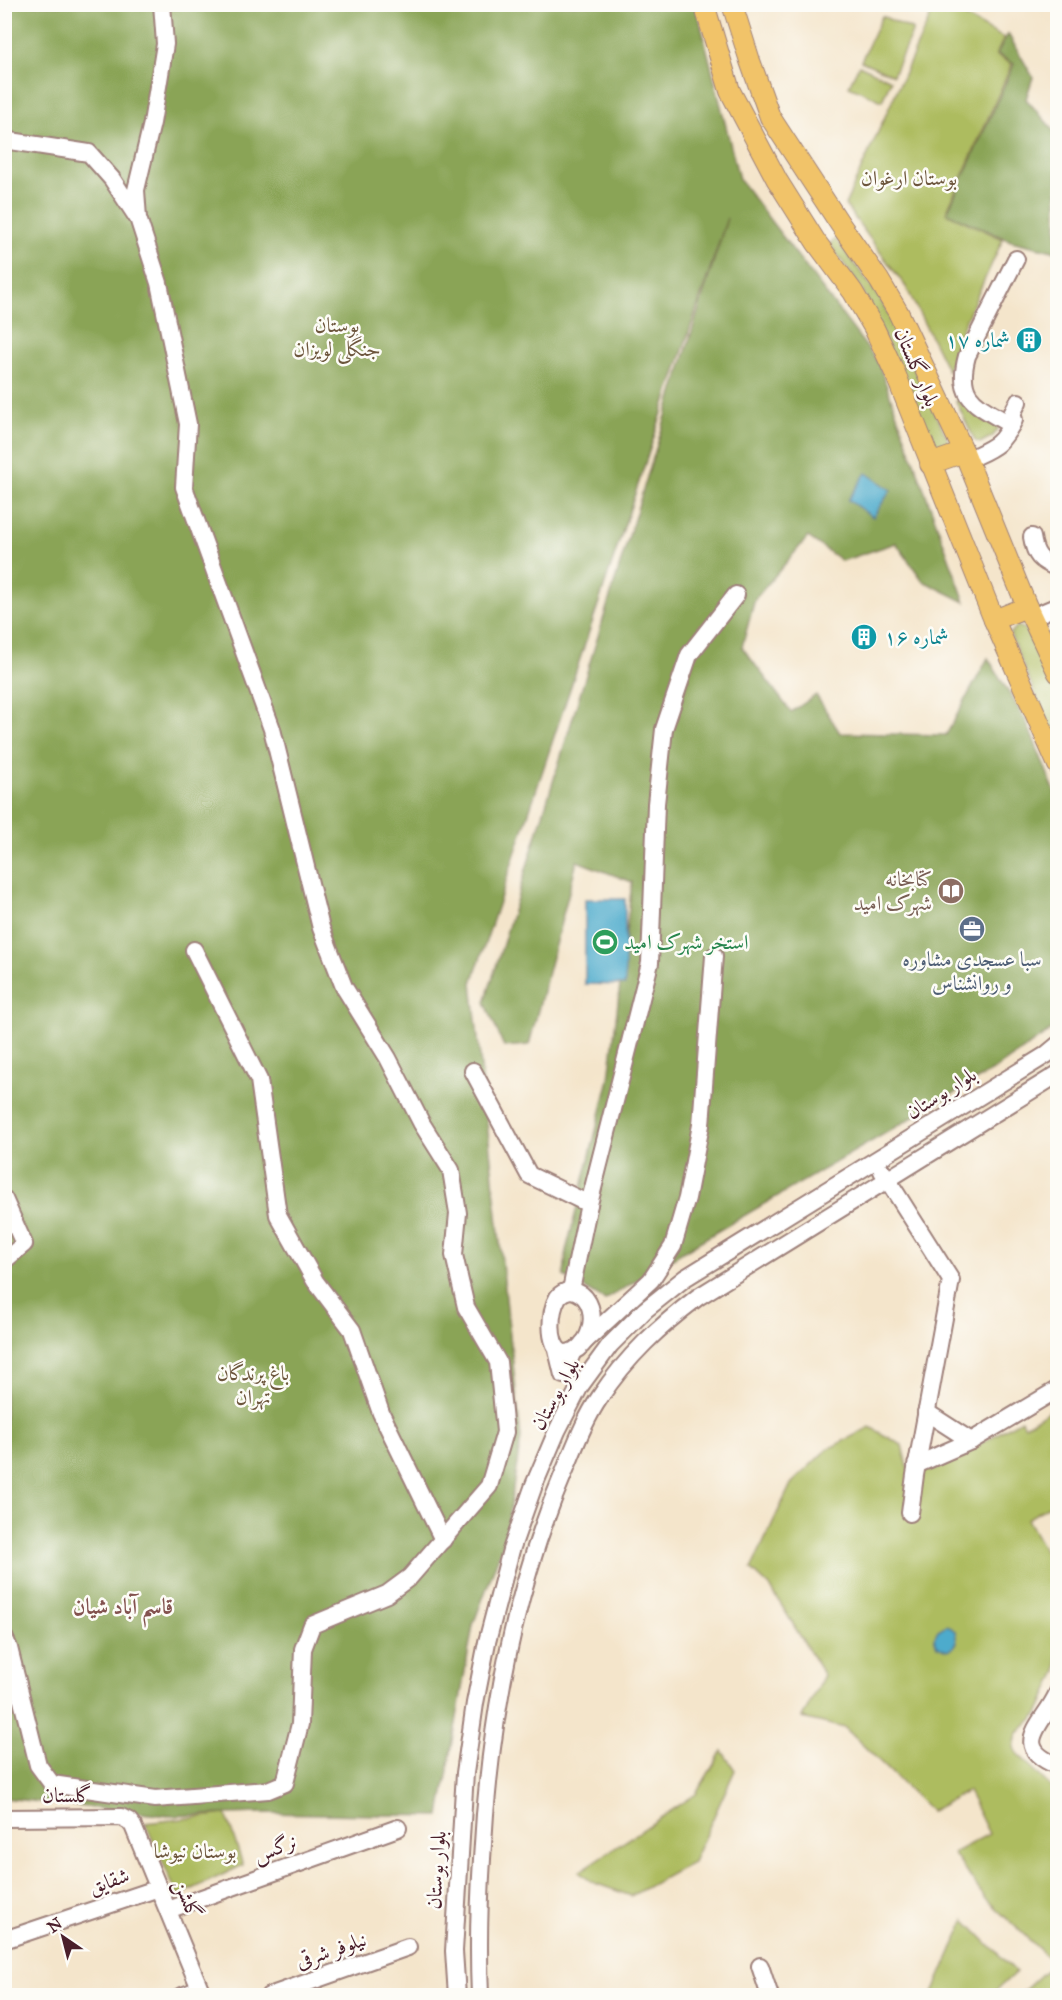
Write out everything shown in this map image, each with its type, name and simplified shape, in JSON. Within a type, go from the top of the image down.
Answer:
[{"type":"main road","name":"بلوار گلستان","points":[[704,4],[730,91],[777,180],[816,242],[854,292],[895,373],[994,620],[1058,765]]},
{"type":"main road","name":"بلوار گلستان","points":[[732,4],[770,117],[898,312],[966,456],[1030,612],[1058,673]]},
{"type":"main road","points":[[816,242],[840,224]]},
{"type":"main road","points":[[930,464],[966,456]]},
{"type":"main road","points":[[994,620],[1030,612]]},
{"type":"street","points":[[4,1636],[38,1765],[52,1784],[155,1799],[268,1790],[285,1783],[300,1724],[303,1649],[312,1624],[387,1594],[410,1577],[489,1486],[505,1432],[498,1362],[466,1307],[454,1255],[458,1213],[451,1170],[422,1124],[388,1058],[344,987],[321,928],[272,729],[184,487],[188,424],[159,283],[138,218],[136,190],[152,123],[165,44],[162,4]]},
{"type":"street","points":[[4,140],[89,153],[112,179],[138,218]]},
{"type":"street","points":[[1012,422],[971,399],[964,388],[963,372],[967,356],[1016,260]]},
{"type":"street","points":[[966,456],[997,446],[1012,422],[1012,414],[1022,404]]},
{"type":"street","points":[[1032,537],[1033,546],[1043,562],[1058,568]]},
{"type":"street","points":[[571,1290],[589,1204],[650,963],[656,804],[664,729],[689,655],[736,595]]},
{"type":"street","points":[[1030,612],[1058,606]]},
{"type":"street","points":[[194,950],[259,1080],[278,1215],[315,1281],[352,1330],[381,1413],[443,1540]]},
{"type":"street","points":[[571,1348],[620,1309],[651,1280],[673,1246],[687,1198],[701,1125],[714,956]]},
{"type":"street","name":"بلوار بوستان","points":[[458,1995],[454,1951],[465,1773],[487,1642],[511,1550],[534,1485],[557,1431],[580,1386],[610,1345],[645,1310],[686,1278],[1046,1055],[1058,1045]]},
{"type":"street","points":[[473,1071],[529,1175],[589,1204]]},
{"type":"street","name":"بلوار بوستان","points":[[480,1995],[477,1946],[487,1775],[506,1660],[532,1557],[555,1493],[599,1398],[627,1360],[660,1326],[698,1297],[1058,1074]]},
{"type":"street","points":[[875,1160],[951,1280],[916,1465],[910,1513]]},
{"type":"street","points":[[4,1199],[24,1244],[4,1261]]},
{"type":"street","points":[[686,1278],[698,1297]]},
{"type":"street","points":[[571,1348],[552,1330],[553,1315],[559,1297],[571,1290],[584,1295],[592,1313],[591,1330],[571,1348],[564,1375],[599,1398]]},
{"type":"street","points":[[592,1313],[620,1309]]},
{"type":"street","points":[[916,1465],[971,1441],[1058,1389]]},
{"type":"street","points":[[926,1412],[971,1441]]},
{"type":"street","points":[[487,1642],[510,1643]]},
{"type":"street","points":[[487,1642],[506,1660]]},
{"type":"street","points":[[1058,1692],[1032,1736],[1035,1753],[1041,1759],[1058,1766]]},
{"type":"street","name":"گلستان","points":[[4,1818],[121,1817],[129,1821]]},
{"type":"street","name":"گلشن","points":[[129,1821],[202,1992]]},
{"type":"street","name":"نرگس","points":[[168,1910],[398,1828]]},
{"type":"street","name":"شقایق","points":[[4,1940],[159,1888]]},
{"type":"street","points":[[454,1951],[477,1946]]},
{"type":"street","name":"نیلوفر شرقی","points":[[269,1995],[408,1947]]},
{"type":"street","points":[[760,1966],[770,1995]]},
{"type":"street","points":[[182,1995],[202,1992]]},
{"type":"green space","name":"بوستان ارغوان","points":[[936,4],[944,5],[1004,38],[996,55],[1012,64],[946,213],[1003,239],[961,331],[948,371],[906,287],[845,205]]},
{"type":"green space","name":"بوستان جنگلی لویزان","points":[[4,5],[696,5],[739,179],[878,362],[965,602],[923,581],[896,543],[842,561],[808,537],[755,599],[742,647],[791,712],[816,695],[840,733],[946,735],[988,658],[1026,721],[1057,797],[1057,1026],[992,1071],[694,1245],[605,1300],[564,1276],[566,1251],[609,1079],[632,882],[577,861],[529,1045],[504,1047],[485,1002],[727,218],[472,983],[521,1438],[505,1539],[473,1625],[440,1816],[258,1813],[168,1816],[5,1798]]},
{"type":"green space","points":[[882,16],[913,30],[893,75],[861,61]]},
{"type":"green space","points":[[1008,34],[1033,77],[1026,99],[1057,134],[1057,252],[1011,241],[947,213],[1014,64],[997,54]]},
{"type":"green space","points":[[859,65],[891,80],[882,101],[849,86]]},
{"type":"green space","points":[[836,239],[877,294],[888,313],[950,444],[951,447],[939,456],[862,289],[831,246],[830,243]]},
{"type":"green space","points":[[962,399],[969,411],[997,425],[998,429],[993,436],[980,443],[975,441],[956,401]]},
{"type":"green space","points":[[1017,626],[1026,629],[1045,673],[1057,689],[1057,746],[1010,634]]},
{"type":"green space","points":[[1057,1406],[1057,1501],[1027,1519],[1057,1574],[1057,1671],[1038,1714],[1017,1734],[1014,1747],[1017,1753],[1057,1793],[1058,1991],[1053,1995],[1019,1995],[1054,1963],[985,1898],[953,1853],[989,1834],[968,1791],[931,1811],[845,1728],[802,1718],[824,1675],[771,1588],[751,1569],[791,1484],[826,1450],[870,1427],[902,1445],[907,1467],[935,1470],[1021,1420],[1025,1426]]},
{"type":"green space","points":[[722,1751],[735,1770],[693,1862],[631,1896],[592,1882],[579,1872],[696,1794]]},
{"type":"green space","name":"بوستان نیوشا","points":[[226,1814],[243,1865],[178,1896],[145,1823]]},
{"type":"green space","points":[[965,1920],[1016,1972],[991,1995],[932,1995]]},
{"type":"water","points":[[866,473],[891,490],[873,517],[848,500]]},
{"type":"water","name":"استخر شهرک امید","points":[[585,899],[625,899],[625,985],[585,984]]},
{"type":"water","points":[[947,1625],[955,1631],[957,1642],[954,1647],[947,1650],[937,1646],[934,1638],[938,1630]]},
{"type":"place","name":"شماره ۱۷","points":[[1029,340]]},
{"type":"place","name":"شماره ۱۶","points":[[864,637]]},
{"type":"place","name":"کتابخانه شهرک امید","points":[[951,891]]},
{"type":"place","name":"سبا عسجدی مشاوره و روانشناس","points":[[972,929]]},
{"type":"place","name":"استخر شهرک امید","points":[[605,942]]},
{"type":"district","name":"قاسم آباد شیان","points":[[123,1606]]},
{"type":"park label","name":"باغ پرندگان تهران","points":[[253,1385]]}]
